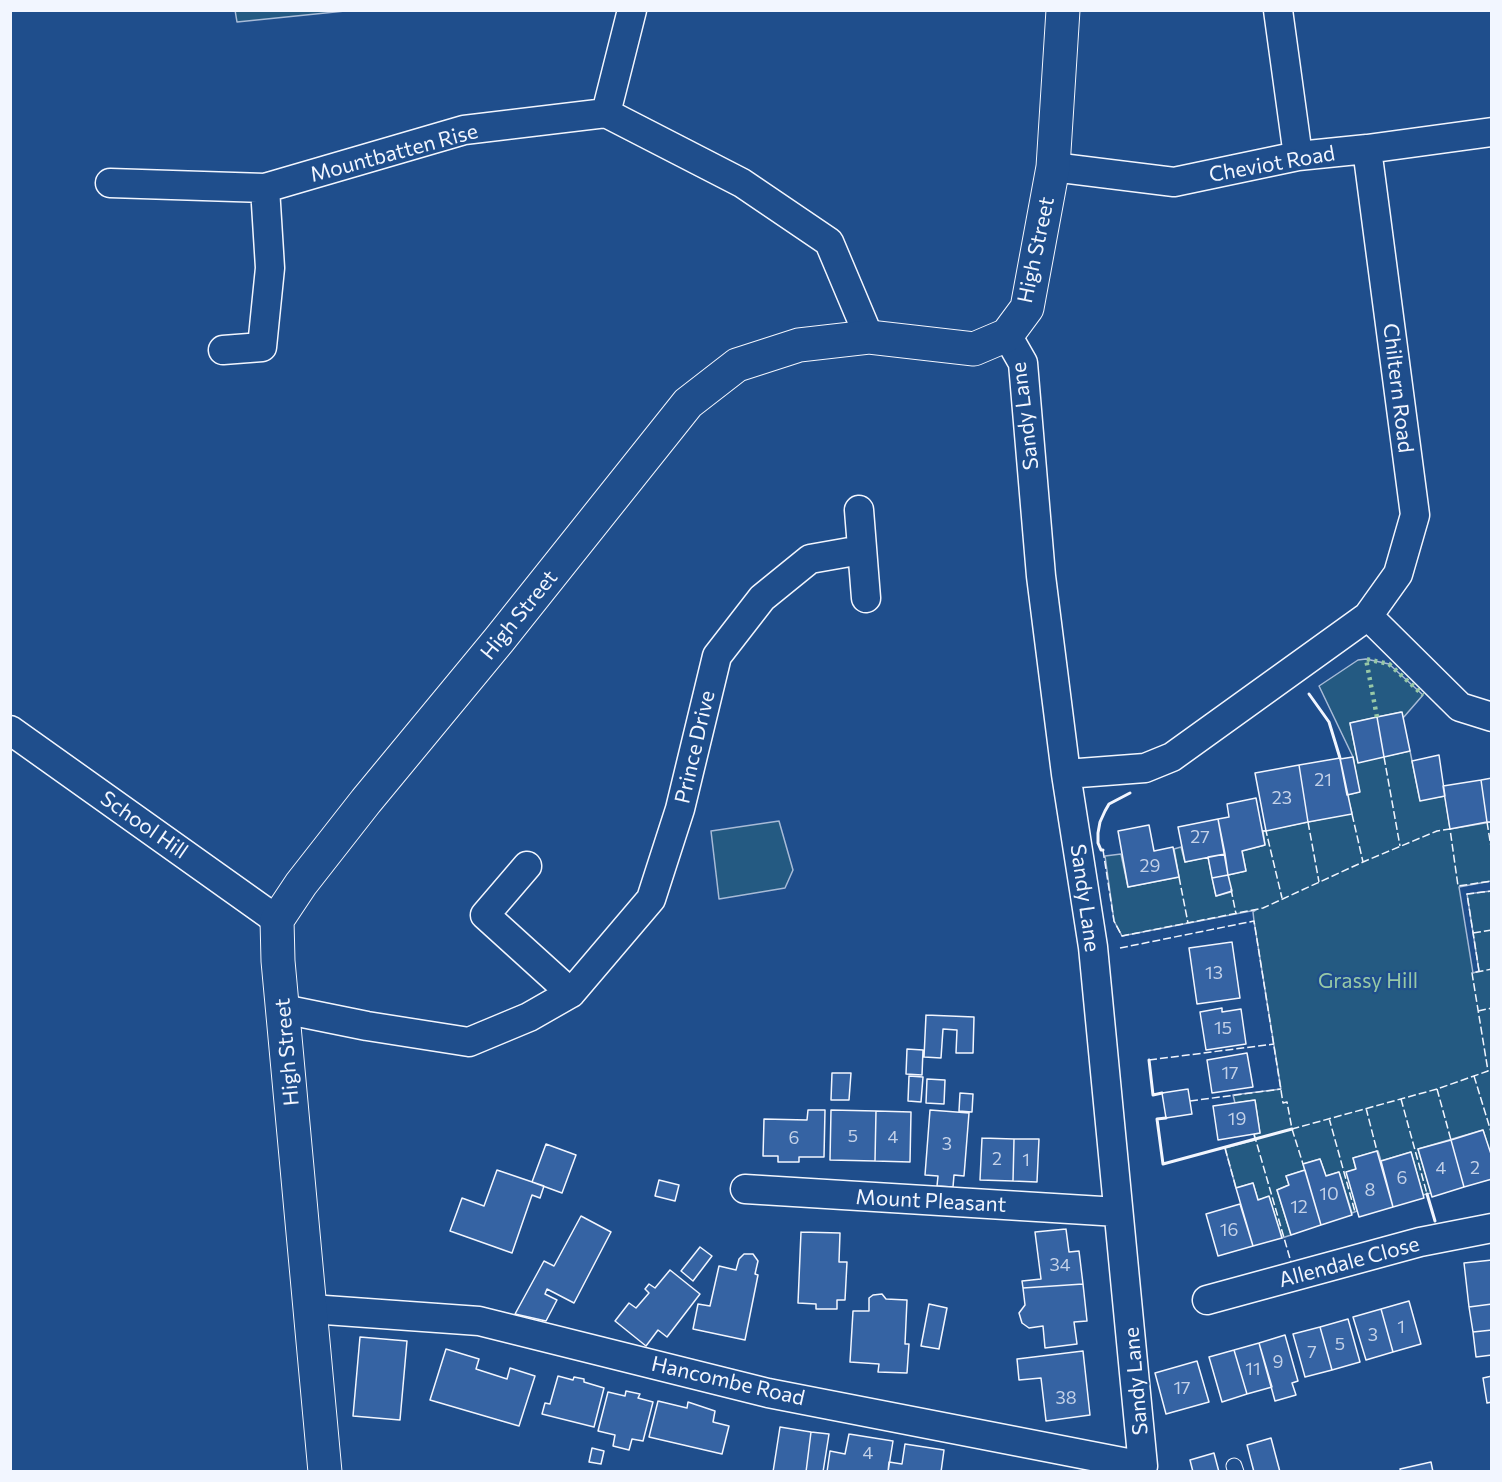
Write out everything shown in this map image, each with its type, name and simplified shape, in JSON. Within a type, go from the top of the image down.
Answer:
[{"type":"street","points":[[632,10],[606,113],[742,183],[829,242],[869,338]]},
{"type":"street","name":"High Street","points":[[325,1472],[278,961],[277,920],[301,884],[366,801],[499,640],[688,403],[737,365],[800,345],[869,338],[974,349],[1007,335],[1027,308],[1053,167],[1063,10]]},
{"type":"street","points":[[1278,10],[1298,156]]},
{"type":"street","name":"Mountbatten Rise","points":[[110,183],[265,188],[464,130],[606,113]]},
{"type":"street","name":"Cheviot Road","points":[[1053,167],[1174,182],[1298,156],[1491,132]]},
{"type":"street","name":"Chiltern Road","points":[[1066,774],[1145,768],[1172,756],[1368,616],[1398,574],[1415,515],[1367,149]]},
{"type":"street","points":[[223,350],[262,347],[270,268],[265,188]]},
{"type":"street","name":"Sandy Lane","points":[[1007,335],[1023,363],[1041,576],[1066,774],[1093,947],[1143,1466]]},
{"type":"street","points":[[859,510],[866,598]]},
{"type":"street","name":"Prince Drive","points":[[283,1009],[367,1026],[469,1042],[529,1017],[571,993],[651,899],[680,810],[717,656],[762,598],[810,559],[861,550]]},
{"type":"street","points":[[1368,616],[1460,707],[1491,717]]},
{"type":"street","name":"School Hill","points":[[10,730],[277,920]]},
{"type":"street","points":[[527,866],[485,915],[571,993]]},
{"type":"street","name":"Mount Pleasant","points":[[745,1189],[1118,1212]]},
{"type":"street","name":"Allendale Close","points":[[1207,1300],[1420,1242],[1491,1228]]},
{"type":"street","name":"Hancombe Road","points":[[311,1309],[479,1321],[768,1393],[1143,1466]]},
{"type":"green space","points":[[235,10],[345,10],[345,11],[237,22]]},
{"type":"green space","name":"Grassy Hill","points":[[1366,659],[1389,664],[1423,695],[1403,718],[1401,712],[1350,723],[1358,762],[1410,751],[1420,800],[1445,796],[1450,829],[1491,822],[1491,881],[1459,887],[1473,973],[1479,971],[1467,894],[1491,891],[1491,1157],[1483,1130],[1418,1149],[1431,1193],[1423,1195],[1411,1152],[1381,1161],[1378,1151],[1353,1158],[1356,1169],[1347,1172],[1357,1211],[1352,1213],[1339,1172],[1326,1176],[1320,1159],[1303,1164],[1305,1170],[1286,1176],[1289,1185],[1277,1190],[1291,1235],[1282,1238],[1269,1197],[1258,1200],[1253,1183],[1236,1188],[1225,1148],[1255,1140],[1254,1134],[1260,1133],[1255,1100],[1235,1103],[1233,1095],[1281,1089],[1254,921],[1253,912],[1256,910],[1122,936],[1114,921],[1105,856],[1121,854],[1128,887],[1179,877],[1174,849],[1181,847],[1185,862],[1208,857],[1216,896],[1231,892],[1228,875],[1246,871],[1242,851],[1265,845],[1263,831],[1352,813],[1347,795],[1359,792],[1353,757],[1319,686],[1358,660]]},
{"type":"green space","points":[[779,821],[793,870],[785,888],[719,899],[711,831]]},
{"type":"building","points":[[1402,712],[1410,751],[1384,757],[1377,717]]},
{"type":"building","points":[[1377,717],[1384,757],[1358,763],[1350,723]]},
{"type":"building","points":[[1439,755],[1445,796],[1420,801],[1412,761]]},
{"type":"building","points":[[1353,757],[1360,792],[1347,795],[1340,759]]},
{"type":"building","points":[[1340,758],[1352,814],[1308,822],[1299,765]]},
{"type":"building","points":[[1299,765],[1308,822],[1266,831],[1255,773]]},
{"type":"building","points":[[1492,778],[1492,822],[1487,822],[1481,780]]},
{"type":"building","points":[[1481,780],[1487,822],[1450,829],[1443,786]]},
{"type":"building","points":[[1256,798],[1265,845],[1242,851],[1246,871],[1228,875],[1218,819],[1229,817],[1227,804]]},
{"type":"building","points":[[1218,819],[1225,854],[1185,862],[1178,827]]},
{"type":"building","points":[[1149,825],[1154,851],[1173,847],[1179,877],[1128,887],[1118,831]]},
{"type":"building","points":[[1225,854],[1228,875],[1212,878],[1208,857]]},
{"type":"building","points":[[1228,875],[1232,891],[1216,896],[1212,878]]},
{"type":"building","points":[[1232,942],[1240,998],[1197,1004],[1189,948]]},
{"type":"building","points":[[1222,1008],[1222,1012],[1241,1009],[1246,1044],[1206,1050],[1200,1012]]},
{"type":"building","points":[[926,1015],[974,1017],[973,1053],[956,1053],[957,1030],[943,1029],[941,1058],[924,1057]]},
{"type":"building","points":[[907,1049],[923,1050],[922,1075],[906,1074]]},
{"type":"building","points":[[1247,1053],[1253,1087],[1212,1093],[1207,1060]]},
{"type":"building","points":[[832,1073],[851,1073],[849,1100],[831,1100]]},
{"type":"building","points":[[909,1076],[923,1077],[921,1102],[908,1101]]},
{"type":"building","points":[[927,1079],[945,1080],[944,1104],[926,1103]]},
{"type":"building","points":[[1188,1089],[1192,1114],[1166,1118],[1162,1093]]},
{"type":"building","points":[[960,1093],[973,1094],[972,1112],[959,1111]]},
{"type":"building","points":[[1255,1100],[1260,1133],[1218,1140],[1213,1106]]},
{"type":"building","points":[[808,1110],[825,1110],[824,1157],[799,1157],[799,1162],[778,1162],[778,1156],[763,1156],[764,1119],[807,1120]]},
{"type":"building","points":[[831,1110],[876,1111],[875,1161],[830,1160]]},
{"type":"building","points":[[930,1110],[969,1113],[964,1176],[954,1175],[953,1187],[937,1186],[938,1176],[925,1175]]},
{"type":"building","points":[[876,1111],[911,1112],[910,1162],[875,1161]]},
{"type":"building","points":[[1483,1130],[1492,1157],[1492,1179],[1464,1187],[1451,1140]]},
{"type":"building","points":[[982,1138],[1014,1139],[1013,1181],[980,1180]]},
{"type":"building","points":[[1014,1139],[1039,1139],[1037,1182],[1013,1181]]},
{"type":"building","points":[[1451,1140],[1464,1187],[1432,1197],[1418,1149]]},
{"type":"building","points":[[546,1144],[576,1155],[562,1193],[532,1182]]},
{"type":"building","points":[[1377,1151],[1393,1207],[1359,1217],[1346,1172],[1356,1169],[1353,1158]]},
{"type":"building","points":[[1411,1152],[1424,1198],[1393,1207],[1381,1161]]},
{"type":"building","points":[[1320,1159],[1326,1176],[1339,1172],[1352,1215],[1321,1225],[1303,1164]]},
{"type":"building","points":[[497,1170],[544,1186],[540,1198],[532,1195],[512,1253],[450,1231],[462,1198],[484,1206]]},
{"type":"building","points":[[1305,1170],[1321,1225],[1291,1235],[1277,1190],[1289,1185],[1286,1176]]},
{"type":"building","points":[[659,1180],[679,1185],[675,1201],[655,1196]]},
{"type":"building","points":[[1253,1183],[1258,1200],[1269,1196],[1282,1238],[1253,1246],[1236,1188]]},
{"type":"building","points":[[1240,1204],[1253,1246],[1218,1256],[1206,1214]]},
{"type":"building","points":[[581,1216],[611,1232],[574,1303],[547,1289],[545,1294],[557,1300],[546,1321],[515,1314],[544,1261],[554,1266]]},
{"type":"building","points":[[1066,1229],[1069,1252],[1079,1251],[1083,1284],[1023,1288],[1022,1281],[1041,1279],[1035,1232]]},
{"type":"building","points":[[801,1232],[840,1233],[839,1262],[847,1262],[845,1300],[837,1300],[837,1309],[816,1309],[816,1304],[798,1303]]},
{"type":"building","points":[[700,1247],[712,1256],[693,1281],[681,1271]]},
{"type":"building","points":[[744,1254],[753,1254],[758,1261],[755,1274],[758,1275],[745,1340],[693,1329],[698,1304],[710,1306],[719,1266],[736,1270],[739,1259]]},
{"type":"building","points":[[1492,1260],[1492,1304],[1469,1307],[1464,1263]]},
{"type":"building","points":[[670,1270],[700,1294],[667,1337],[658,1330],[646,1346],[615,1321],[629,1303],[636,1308],[649,1293],[645,1289],[649,1284],[655,1288]]},
{"type":"building","points":[[1083,1284],[1087,1321],[1074,1322],[1077,1344],[1045,1348],[1043,1326],[1029,1328],[1022,1323],[1019,1313],[1025,1305],[1023,1288]]},
{"type":"building","points":[[882,1294],[886,1299],[907,1300],[905,1344],[909,1344],[907,1373],[878,1372],[879,1364],[850,1362],[853,1311],[869,1311],[869,1298]]},
{"type":"building","points":[[1409,1301],[1421,1344],[1393,1352],[1381,1309]]},
{"type":"building","points":[[929,1304],[947,1308],[939,1349],[921,1346]]},
{"type":"building","points":[[1492,1304],[1492,1330],[1473,1332],[1469,1307]]},
{"type":"building","points":[[1381,1309],[1393,1352],[1366,1360],[1353,1317]]},
{"type":"building","points":[[1348,1319],[1360,1362],[1332,1370],[1320,1327]]},
{"type":"building","points":[[1320,1327],[1332,1370],[1305,1377],[1293,1334]]},
{"type":"building","points":[[1492,1330],[1492,1355],[1476,1357],[1473,1332]]},
{"type":"building","points":[[1285,1335],[1298,1381],[1292,1383],[1296,1395],[1275,1401],[1259,1343]]},
{"type":"building","points":[[360,1337],[407,1341],[400,1420],[353,1416]]},
{"type":"building","points":[[1259,1343],[1272,1387],[1247,1394],[1234,1350]]},
{"type":"building","points":[[446,1349],[479,1359],[476,1369],[507,1379],[510,1368],[535,1376],[519,1426],[430,1400]]},
{"type":"building","points":[[1234,1350],[1247,1394],[1222,1402],[1209,1357]]},
{"type":"building","points":[[1083,1351],[1090,1415],[1046,1421],[1041,1378],[1019,1380],[1017,1359]]},
{"type":"building","points":[[1197,1361],[1209,1402],[1166,1414],[1155,1373]]},
{"type":"building","points":[[558,1376],[573,1380],[574,1377],[584,1379],[584,1382],[604,1388],[594,1427],[542,1414],[545,1403],[550,1404]]},
{"type":"building","points":[[1492,1376],[1492,1402],[1487,1403],[1483,1378]]},
{"type":"building","points":[[626,1391],[640,1394],[638,1398],[653,1402],[643,1441],[632,1439],[629,1450],[613,1446],[615,1435],[598,1431],[608,1392],[625,1396]]},
{"type":"building","points":[[658,1401],[687,1408],[688,1402],[715,1411],[713,1422],[729,1426],[722,1454],[649,1437]]},
{"type":"building","points":[[780,1427],[811,1432],[806,1472],[773,1472]]},
{"type":"building","points":[[811,1432],[829,1434],[823,1472],[806,1472]]},
{"type":"building","points":[[849,1434],[893,1441],[888,1472],[827,1472],[830,1451],[845,1454]]},
{"type":"building","points":[[1271,1438],[1280,1472],[1254,1472],[1247,1445]]},
{"type":"building","points":[[905,1444],[944,1450],[941,1472],[888,1472],[889,1462],[902,1464]]},
{"type":"building","points":[[592,1448],[604,1451],[601,1464],[589,1462]]},
{"type":"building","points":[[1214,1453],[1219,1472],[1193,1472],[1190,1460]]},
{"type":"building","points":[[1431,1462],[1433,1472],[1401,1472],[1400,1469]]},
{"type":"hedge","points":[[1377,717],[1366,659],[1389,664],[1423,695]]},
{"type":"fence","points":[[1384,757],[1400,846]]},
{"type":"fence","points":[[1352,814],[1363,862]]},
{"type":"fence","points":[[1308,822],[1319,882]]},
{"type":"fence","points":[[1487,822],[1492,853]]},
{"type":"fence","points":[[1103,850],[1114,921],[1122,936],[1263,908],[1363,862],[1437,831],[1450,829],[1458,886],[1492,881]]},
{"type":"fence","points":[[1263,831],[1266,831],[1282,898]]},
{"type":"fence","points":[[1179,877],[1188,923]]},
{"type":"fence","points":[[1231,889],[1236,914]]},
{"type":"fence","points":[[1479,971],[1467,894],[1492,891]]},
{"type":"fence","points":[[1120,948],[1254,921],[1283,1103],[1287,1102],[1292,1129],[1437,1089],[1488,1071],[1472,973],[1492,969]]},
{"type":"fence","points":[[1473,933],[1492,930]]},
{"type":"fence","points":[[1478,1011],[1492,1008]]},
{"type":"fence","points":[[1149,1060],[1274,1044]]},
{"type":"fence","points":[[1474,1076],[1492,1135]]},
{"type":"fence","points":[[1190,1101],[1281,1089]]},
{"type":"fence","points":[[1437,1089],[1451,1140]]},
{"type":"fence","points":[[1401,1099],[1427,1194]]},
{"type":"fence","points":[[1366,1108],[1377,1151]]},
{"type":"fence","points":[[1329,1118],[1355,1212]]},
{"type":"fence","points":[[1292,1129],[1303,1164]]},
{"type":"fence","points":[[1254,1134],[1291,1262]]},
{"type":"fence","points":[[1225,1148],[1236,1188]]},
{"type":"wall","points":[[1309,694],[1329,722],[1340,758]]},
{"type":"wall","points":[[1103,850],[1098,843],[1098,833],[1105,811],[1109,804],[1130,793]]},
{"type":"wall","points":[[1149,1060],[1153,1095],[1162,1093]]},
{"type":"wall","points":[[1166,1118],[1157,1119],[1163,1164],[1292,1129]]},
{"type":"wall","points":[[1427,1194],[1435,1221]]}]
